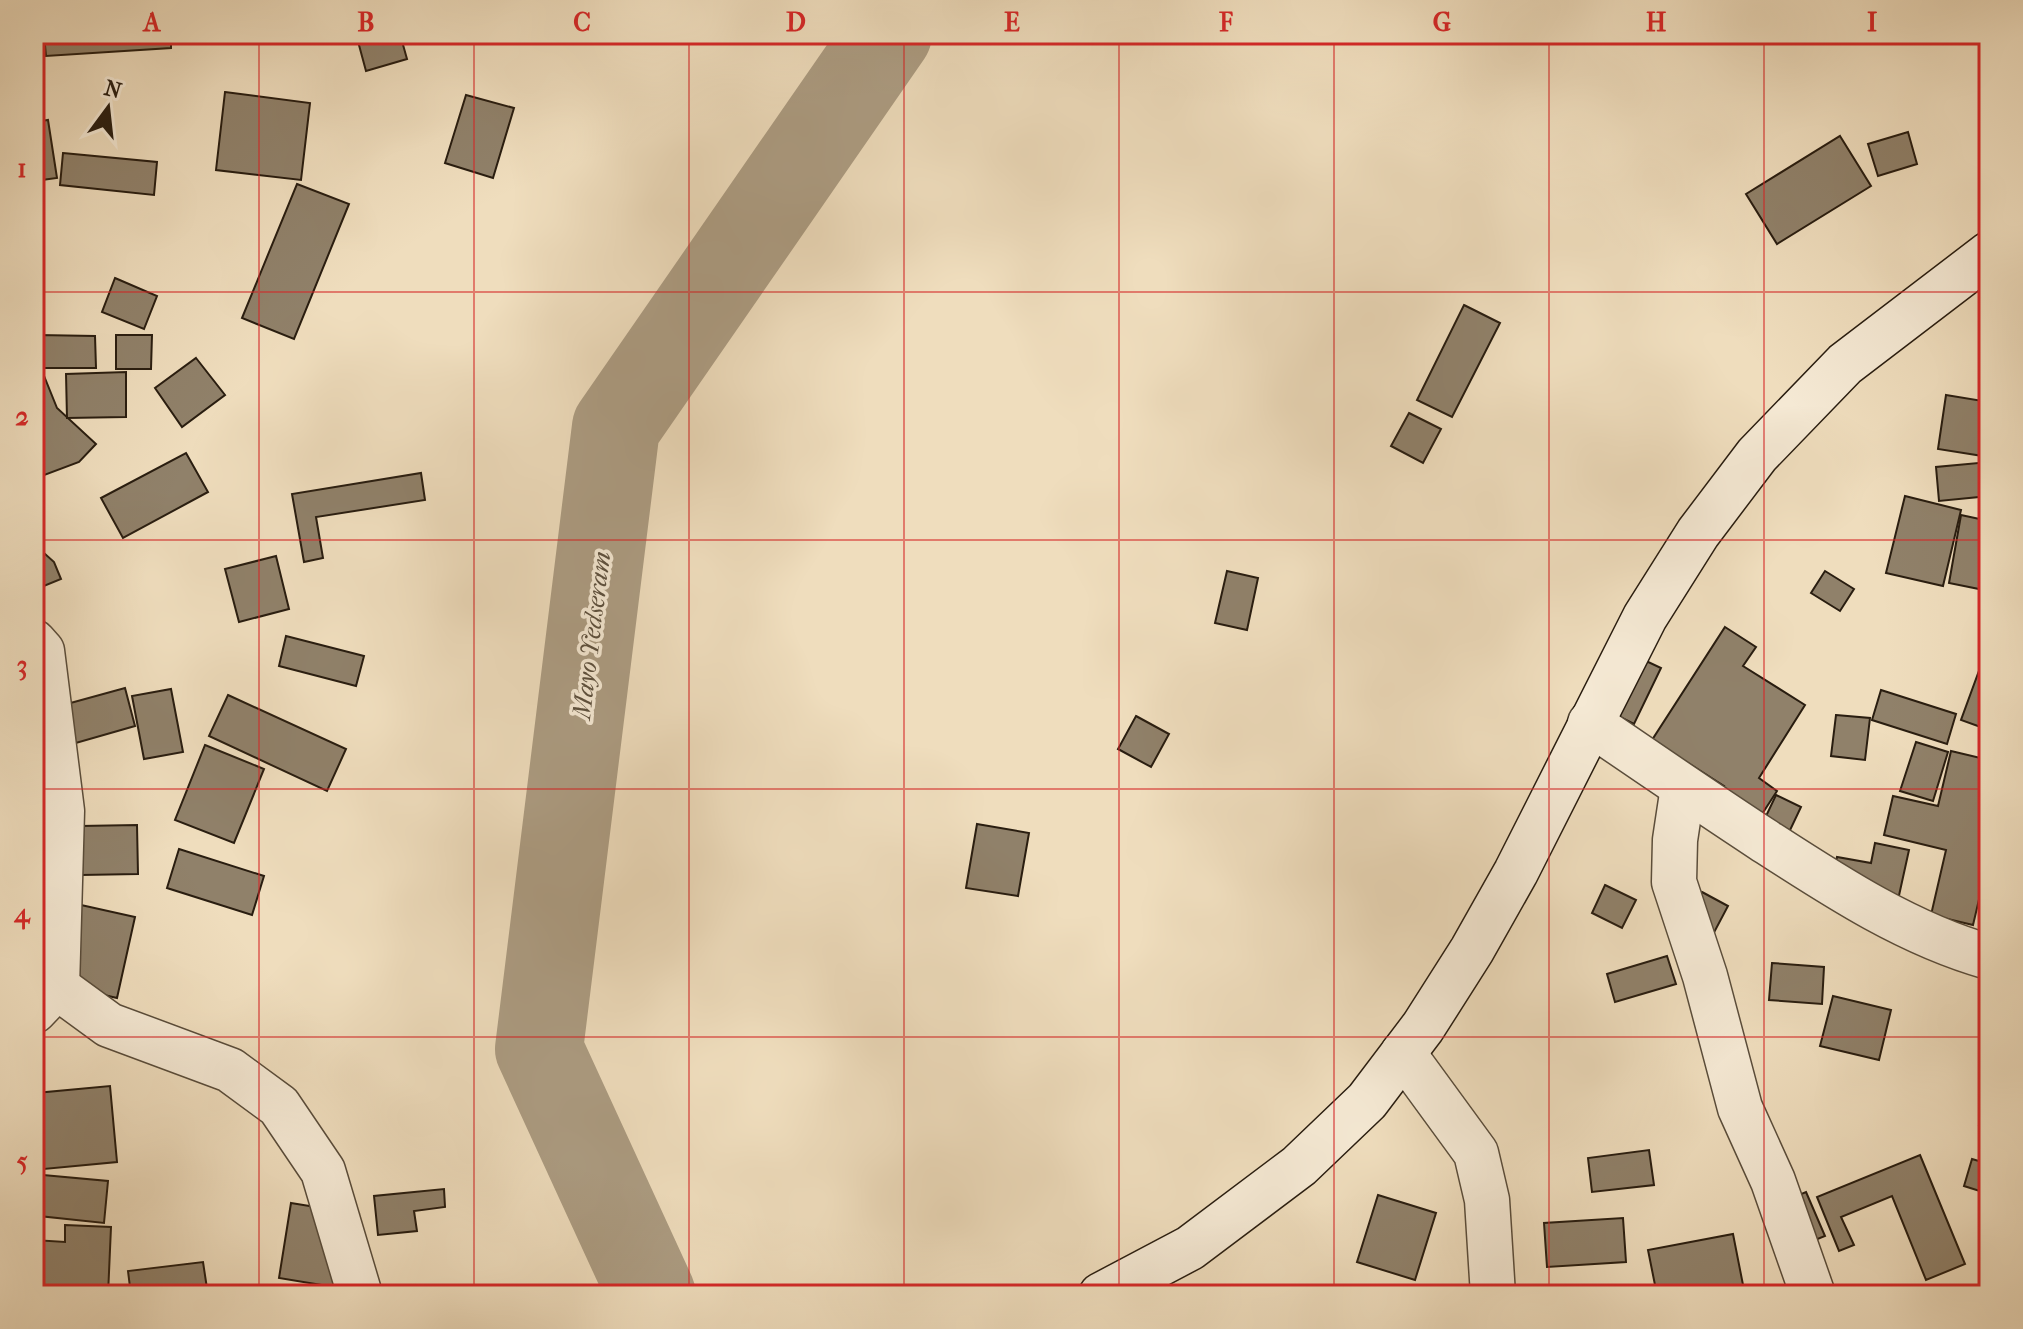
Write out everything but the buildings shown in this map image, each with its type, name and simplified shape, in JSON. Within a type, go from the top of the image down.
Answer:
[{"type":"street","points":[[1101,1295],[1190,1248],[1299,1166],[1367,1101],[1423,1027],[1480,937],[1645,617],[1698,533],[1757,455],[1845,364],[1989,254]]},
{"type":"street","points":[[34,642],[42,651],[62,811],[45,999],[230,1070],[279,1106],[323,1171],[360,1295]]},
{"type":"street","points":[[1590,723],[1816,874],[1891,917],[1981,959]]},
{"type":"street","points":[[1683,787],[1675,840],[1674,882],[1705,976],[1740,1108],[1773,1181],[1813,1295]]},
{"type":"street","points":[[1403,1053],[1476,1153],[1487,1200],[1493,1295]]},
{"type":"waterway","name":"Mayo Yedseram","points":[[652,1295],[539,1049],[616,427],[888,34]]}]
